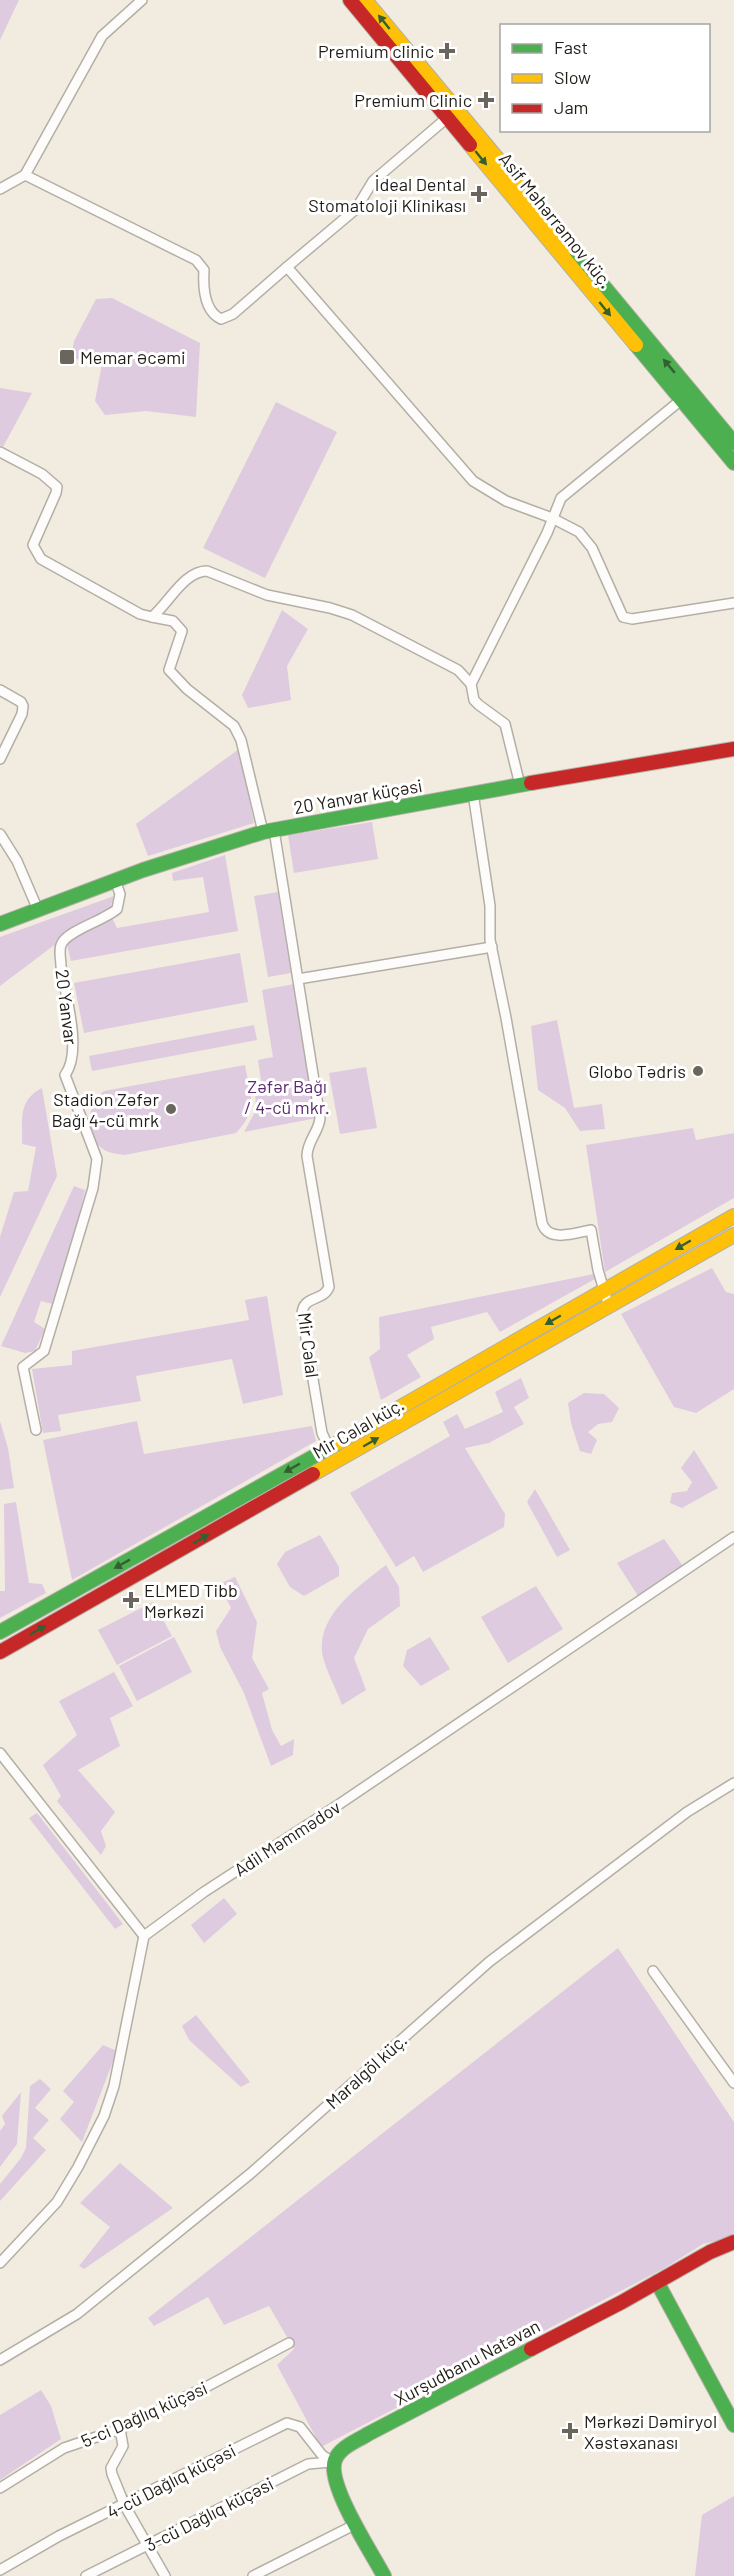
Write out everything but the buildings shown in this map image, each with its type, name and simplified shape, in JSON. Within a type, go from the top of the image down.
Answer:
[{"type":"street","points":[[0,189],[25,175],[102,36],[142,0]]},
{"type":"street","name":"Asif Məhərrəmov küç.","points":[[350,0],[447,110],[686,396],[734,463]]},
{"type":"street","name":"Asif Məhərrəmov küç.","points":[[365,0],[447,110]]},
{"type":"street","points":[[25,175],[196,260],[204,270],[202,288],[210,308],[221,319],[233,314],[356,209],[374,181],[447,110]]},
{"type":"street","points":[[287,267],[473,481],[512,504],[552,518],[579,532],[592,549],[623,617],[632,619],[734,603]]},
{"type":"street","points":[[471,684],[561,498],[686,396]]},
{"type":"street","name":"Asif Məhərrəmov küç.","points":[[686,396],[734,443]]},
{"type":"street","points":[[0,452],[42,474],[57,487],[34,539],[36,554],[140,614],[173,621],[182,632],[169,670],[187,689],[234,726],[241,740],[268,831],[298,979],[492,947]]},
{"type":"street","points":[[152,616],[165,606],[189,576],[198,571],[207,571],[267,595],[352,615],[458,670],[471,684],[474,699],[479,705],[505,724],[520,785]]},
{"type":"street","points":[[0,690],[21,702],[23,710],[0,759]]},
{"type":"street","name":"20 Yanvar küçəsi","points":[[0,924],[200,850],[268,831],[734,748]]},
{"type":"street","points":[[473,793],[490,906],[489,931],[544,1229],[548,1233],[559,1235],[591,1230],[609,1307]]},
{"type":"street","points":[[0,834],[16,861],[38,910]]},
{"type":"street","name":"20 Yanvar","points":[[36,1430],[22,1373],[23,1368],[45,1351],[92,1195],[97,1159],[65,1075],[73,1059],[70,1017],[64,992],[60,948],[67,938],[117,909],[120,894],[115,880]]},
{"type":"street","name":"Mir Cəlal","points":[[298,979],[320,1118],[307,1150],[329,1287],[323,1296],[308,1300],[302,1314],[322,1432],[329,1448]]},
{"type":"street","name":"Mir Cəlal küç.","points":[[0,1632],[329,1448],[734,1216]]},
{"type":"street","name":"Mir Cəlal küç.","points":[[0,1652],[734,1235]]},
{"type":"street","name":"Adil Məmmədov","points":[[144,1936],[204,1892],[338,1805],[734,1537]]},
{"type":"street","points":[[0,1753],[144,1936],[114,2086],[104,2116],[78,2168],[57,2202],[0,2263]]},
{"type":"street","name":"Maralgöl küç.","points":[[0,2360],[77,2314],[250,2174],[489,1962],[687,1812],[734,1783]]},
{"type":"street","points":[[653,1971],[733,2079]]},
{"type":"street","name":"Xurşudbanu Natəvan","points":[[333,2462],[348,2446],[368,2434],[710,2252],[734,2242]]},
{"type":"street","points":[[657,2282],[734,2425]]},
{"type":"street","name":"5-ci Dağlıq küçəsi","points":[[0,2487],[64,2448],[120,2429],[289,2343]]},
{"type":"street","name":"4-cü Dağlıq küçəsi","points":[[0,2570],[59,2536],[125,2506],[287,2423],[300,2427],[322,2455],[333,2462]]},
{"type":"street","points":[[120,2429],[123,2446],[111,2468],[125,2506],[165,2576]]},
{"type":"street","points":[[333,2462],[336,2485],[384,2576]]},
{"type":"street","name":"3-cü Dağlıq küçəsi","points":[[86,2576],[308,2464],[333,2462]]},
{"type":"street","points":[[253,2576],[356,2524]]},
{"type":"green space","points":[[0,0],[19,0],[0,40]]},
{"type":"green space","points":[[112,298],[200,343],[196,417],[146,411],[105,415],[95,401],[102,364],[71,358],[74,341],[96,299]]},
{"type":"green space","points":[[0,388],[32,393],[3,447],[0,445]]},
{"type":"green space","points":[[276,402],[337,432],[265,578],[203,548]]},
{"type":"green space","points":[[282,610],[308,629],[287,666],[291,700],[248,708],[242,695]]},
{"type":"green space","points":[[239,749],[254,823],[148,856],[136,824]]},
{"type":"green space","points":[[372,822],[378,859],[294,873],[288,835]]},
{"type":"green space","points":[[225,855],[238,931],[71,961],[66,941],[61,940],[0,986],[0,937],[114,896],[109,911],[117,928],[209,912],[203,877],[173,881],[172,873]]},
{"type":"green space","points":[[278,892],[291,973],[268,977],[254,896]]},
{"type":"green space","points":[[240,953],[248,1002],[84,1033],[74,983]]},
{"type":"green space","name":"Zəfər Bağı / 4-cü mkr.","points":[[294,984],[317,1118],[244,1132],[256,1110],[255,1088],[262,1087],[258,1060],[273,1057],[262,990]]},
{"type":"green space","points":[[557,1020],[574,1108],[602,1104],[605,1129],[580,1131],[565,1108],[538,1090],[531,1026]]},
{"type":"green space","points":[[254,1025],[257,1040],[92,1071],[89,1056]]},
{"type":"green space","name":"Stadion Zəfər Bağı 4-cü mrk","points":[[245,1065],[251,1101],[250,1109],[236,1133],[125,1155],[105,1150],[94,1140],[90,1125],[91,1109],[104,1091]]},
{"type":"green space","points":[[366,1067],[377,1128],[340,1134],[329,1073]]},
{"type":"green space","points":[[42,1088],[57,1176],[0,1297],[0,1237],[14,1192],[28,1191],[36,1147],[22,1144],[23,1112],[28,1099]]},
{"type":"green space","points":[[693,1128],[696,1140],[734,1133],[734,1198],[605,1272],[586,1145]]},
{"type":"green space","points":[[74,1186],[85,1190],[69,1261],[52,1304],[41,1301],[34,1322],[45,1329],[35,1351],[25,1353],[1,1346]]},
{"type":"green space","points":[[712,1268],[726,1292],[734,1294],[734,1389],[696,1413],[674,1407],[621,1314]]},
{"type":"green space","points":[[594,1274],[595,1279],[500,1332],[487,1312],[431,1327],[434,1339],[407,1355],[421,1377],[381,1400],[369,1357],[380,1349],[379,1317]]},
{"type":"green space","points":[[267,1296],[283,1395],[243,1404],[232,1359],[136,1376],[141,1401],[58,1415],[61,1431],[43,1433],[32,1369],[72,1365],[72,1351],[249,1320],[245,1300]]},
{"type":"green space","points":[[521,1378],[529,1398],[514,1407],[524,1424],[489,1443],[465,1448],[505,1514],[504,1527],[423,1572],[414,1556],[396,1567],[350,1493],[450,1436],[443,1422],[457,1414],[465,1429],[503,1412],[495,1392]]},
{"type":"green space","points":[[584,1393],[604,1394],[619,1408],[612,1422],[598,1424],[588,1432],[597,1440],[591,1454],[580,1451],[571,1423],[568,1403]]},
{"type":"green space","points":[[0,1421],[8,1448],[14,1488],[0,1490]]},
{"type":"green space","points":[[137,1421],[144,1454],[312,1426],[316,1441],[72,1580],[43,1440]]},
{"type":"green space","points":[[694,1450],[718,1488],[682,1508],[670,1503],[672,1493],[687,1491],[692,1482],[681,1468]]},
{"type":"green space","points":[[535,1489],[570,1550],[557,1557],[527,1502]]},
{"type":"green space","points":[[16,1502],[29,1583],[42,1584],[46,1593],[0,1618],[0,1591],[5,1591],[4,1504]]},
{"type":"green space","points":[[320,1535],[339,1567],[339,1576],[304,1596],[290,1587],[277,1564],[285,1552]]},
{"type":"green space","points":[[664,1539],[683,1566],[638,1596],[617,1563]]},
{"type":"green space","points":[[386,1565],[399,1587],[400,1606],[368,1629],[354,1658],[366,1690],[342,1705],[323,1658],[323,1638],[327,1625],[353,1591]]},
{"type":"green space","points":[[235,1577],[257,1622],[252,1658],[269,1689],[262,1693],[272,1730],[281,1746],[294,1739],[293,1755],[271,1766],[244,1693],[220,1647],[216,1631],[231,1608],[219,1584]]},
{"type":"green space","points":[[536,1586],[563,1629],[508,1663],[481,1617]]},
{"type":"green space","points":[[153,1602],[172,1636],[117,1665],[98,1630]]},
{"type":"green space","points":[[174,1637],[192,1672],[137,1701],[119,1666]]},
{"type":"green space","points":[[430,1637],[450,1669],[421,1686],[403,1666],[407,1650]]},
{"type":"green space","points":[[114,1672],[133,1706],[110,1718],[120,1746],[78,1770],[115,1812],[101,1831],[106,1846],[101,1855],[57,1801],[61,1796],[43,1765],[77,1735],[59,1701]]},
{"type":"green space","points":[[37,1813],[123,1924],[115,1929],[29,1818]]},
{"type":"green space","points":[[224,1898],[237,1914],[204,1943],[191,1925]]},
{"type":"green space","points":[[618,1948],[734,2122],[734,2237],[703,2244],[663,2269],[321,2447],[277,2365],[294,2349],[269,2306],[224,2325],[208,2297],[154,2326],[148,2318]]},
{"type":"green space","points":[[196,2015],[250,2082],[241,2087],[189,2040],[182,2026]]},
{"type":"green space","points":[[103,2045],[117,2051],[82,2142],[60,2119],[74,2102],[63,2091]]},
{"type":"green space","points":[[40,2079],[51,2089],[35,2108],[49,2120],[33,2138],[46,2150],[0,2201],[0,2184],[21,2158],[26,2148],[30,2086]]},
{"type":"green space","points":[[21,2092],[17,2144],[0,2167],[0,2131],[5,2124],[2,2116]]},
{"type":"green space","points":[[120,2163],[173,2208],[84,2269],[79,2266],[110,2227],[80,2203]]},
{"type":"green space","points":[[41,2390],[51,2406],[61,2439],[0,2480],[0,2415]]},
{"type":"green space","points":[[734,2496],[734,2576],[695,2576],[702,2515]]},
{"type":"traffic: fast","points":[[571,247],[734,443]]},
{"type":"traffic: fast","points":[[636,345],[734,463]]},
{"type":"traffic: fast","points":[[0,924],[143,870],[263,832],[531,783]]},
{"type":"traffic: fast","points":[[0,1632],[338,1443]]},
{"type":"traffic: fast","points":[[657,2282],[734,2425]]},
{"type":"traffic: fast","points":[[384,2576],[343,2501],[334,2471],[337,2455],[368,2434],[531,2349]]},
{"type":"traffic: slow","points":[[365,0],[571,247]]},
{"type":"traffic: slow","points":[[470,145],[636,345]]},
{"type":"traffic: slow","points":[[338,1443],[734,1216]]},
{"type":"traffic: slow","points":[[313,1474],[734,1235]]},
{"type":"traffic: jam","points":[[350,0],[470,145]]},
{"type":"traffic: jam","points":[[531,783],[734,749]]},
{"type":"traffic: jam","points":[[0,1652],[313,1474]]},
{"type":"traffic: jam","points":[[531,2349],[622,2302],[710,2252],[734,2242]]},
{"type":"place","name":"Premium clinic","points":[[447,51]]},
{"type":"place","name":"Premium Clinic","points":[[486,100]]},
{"type":"place","name":"İdeal Dental Stomatoloji Klinikası","points":[[479,194]]},
{"type":"place","name":"Memar Əcəmi","points":[[67,357]]},
{"type":"place","name":"Globo Tədris","points":[[698,1071]]},
{"type":"place","name":"Stadion Zəfər Bağı 4-cü mrk","points":[[171,1109]]},
{"type":"place","name":"ELMED Tibb Mərkəzi","points":[[131,1600]]},
{"type":"place","name":"Mərkəzi Dəmiryol Xəstəxanası","points":[[570,2431]]}]
